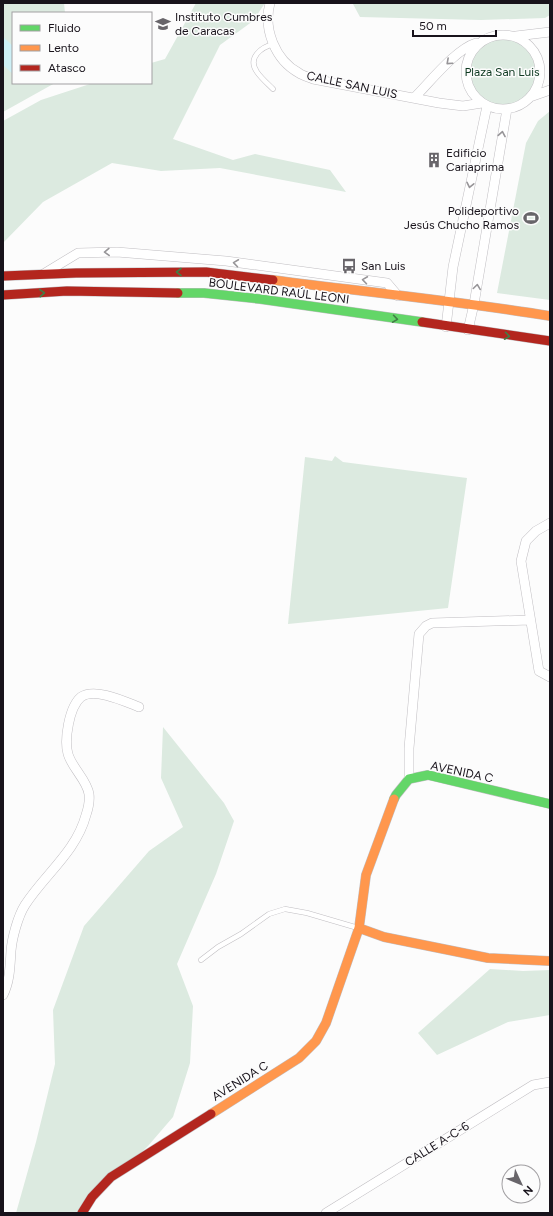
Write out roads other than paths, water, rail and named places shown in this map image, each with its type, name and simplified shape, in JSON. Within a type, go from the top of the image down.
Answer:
[{"type":"main road","name":"BOULEVARD RAÚL LEONI","points":[[3,276],[206,272],[474,304],[550,316]]},
{"type":"main road","name":"BOULEVARD RAÚL LEONI","points":[[3,295],[67,291],[204,293],[260,299],[550,341]]},
{"type":"main road","name":"AVENIDA C","points":[[82,1213],[92,1197],[111,1177],[299,1058],[316,1041],[326,1023],[359,928],[366,875],[396,795],[409,779],[428,775],[550,804]]},
{"type":"main road","points":[[359,928],[384,937],[488,958],[550,961]]},
{"type":"street","name":"CALLE SAN LUIS","points":[[270,3],[267,17],[274,44],[281,58],[299,73],[313,78],[414,98],[462,106],[485,104]]},
{"type":"street","points":[[515,36],[529,45],[534,52],[539,63],[540,75],[538,83],[535,91],[530,97],[519,105],[507,109],[493,108],[485,104],[472,93],[466,80],[465,72],[468,58],[476,46],[481,41],[498,34],[515,36],[550,32]]},
{"type":"street","name":"CALLE SAN LUIS","points":[[414,98],[446,64],[464,49],[481,41]]},
{"type":"street","points":[[530,97],[550,90]]},
{"type":"street","points":[[446,327],[453,267],[485,104]]},
{"type":"street","points":[[468,330],[474,304],[507,109]]},
{"type":"street","points":[[44,274],[78,253],[117,252],[226,261],[386,283],[398,296]]},
{"type":"street","points":[[550,523],[536,531],[526,541],[521,561],[539,671],[550,676]]},
{"type":"street","points":[[409,779],[409,748],[419,634],[426,626],[432,623],[530,620]]},
{"type":"street","points":[[3,995],[9,979],[11,950],[16,928],[24,906],[75,842],[83,825],[88,806],[89,794],[68,754],[68,721],[82,697],[93,693],[113,697],[139,708]]},
{"type":"street","name":"CALLE A-C-6","points":[[326,1213],[533,1085],[550,1082]]},
{"type":"lane","points":[[272,89],[256,72],[255,60],[260,50],[265,46],[274,44]]},
{"type":"lane","points":[[201,960],[218,947],[241,934],[269,914],[285,908],[359,928]]},
{"type":"water","points":[[3,37],[12,45],[12,73],[3,65]]},
{"type":"place","name":"Instituto Cumbres de Caracas","points":[[163,24]]},
{"type":"place","name":"Edificio Cariaprima","points":[[434,160]]},
{"type":"place","name":"Polideportivo Jesús Chucho Ramos","points":[[531,218]]},
{"type":"place","name":"San Luis","points":[[349,266]]},
{"type":"park label","name":"Plaza San Luis","points":[[502,72]]}]
